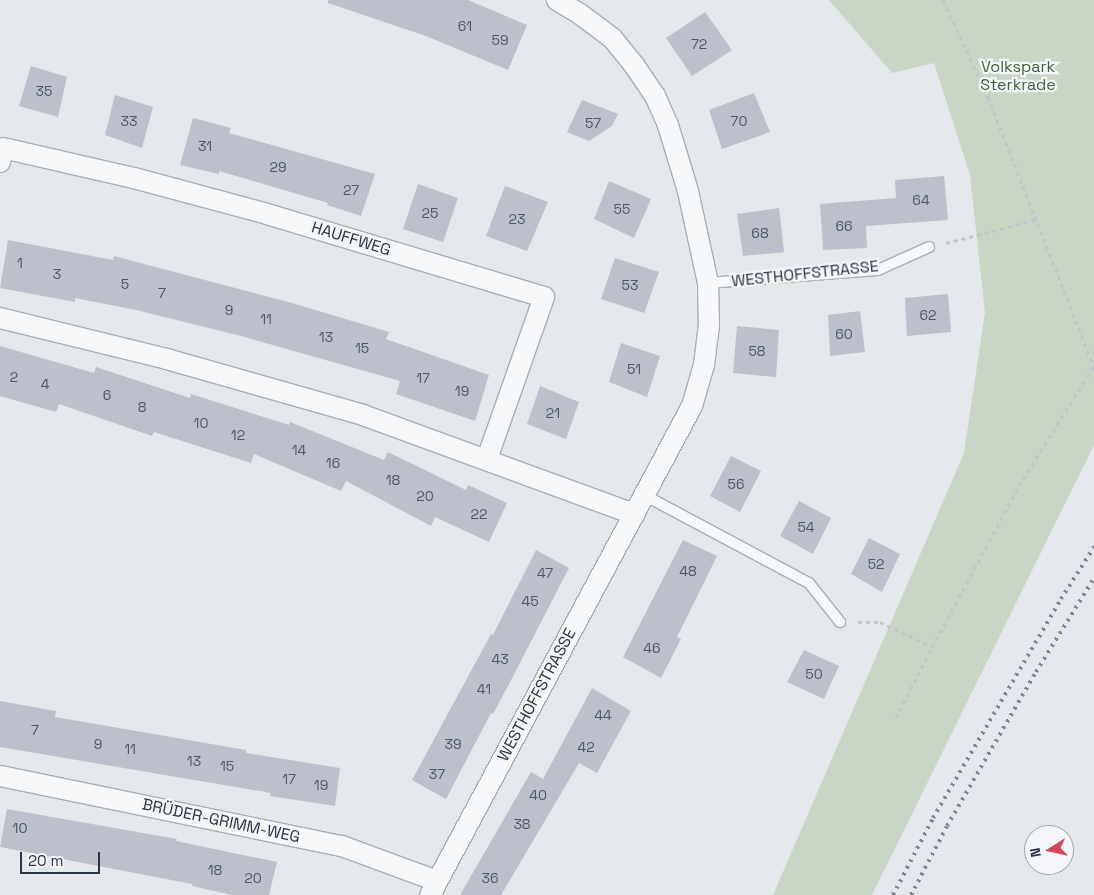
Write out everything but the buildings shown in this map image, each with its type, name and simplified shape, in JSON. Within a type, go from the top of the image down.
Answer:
[{"type":"street","name":"WESTHOFFSTRASSE","points":[[433,888],[692,406],[700,386],[709,327],[708,283],[678,155],[655,96],[634,65],[612,38],[580,14],[557,0]]},
{"type":"street","name":"HAUFFWEG","points":[[0,162],[3,148],[134,178],[267,214],[544,296],[487,459]]},
{"type":"street","points":[[0,318],[167,359],[364,415],[634,514]]},
{"type":"street","name":"BRÜDER-GRIMM-WEG","points":[[0,776],[342,846],[433,888]]},
{"type":"lane","name":"WESTHOFFSTRASSE","points":[[708,283],[878,270],[929,247]]},
{"type":"lane","points":[[644,495],[809,583],[840,622]]},
{"type":"path","points":[[896,718],[932,647],[1023,479],[1094,366],[988,97],[943,0]]},
{"type":"path","points":[[929,247],[1035,220]]},
{"type":"path","points":[[840,622],[880,622],[932,647]]},
{"type":"green space","name":"Volkspark Sterkrade","points":[[829,0],[1094,0],[1094,445],[872,895],[773,895],[964,453],[985,313],[970,175],[934,63],[892,73]]},
{"type":"railway","points":[[893,895],[933,818],[1061,599],[1094,547]]},
{"type":"railway","points":[[911,895],[947,826],[1036,672],[1094,578]]}]
